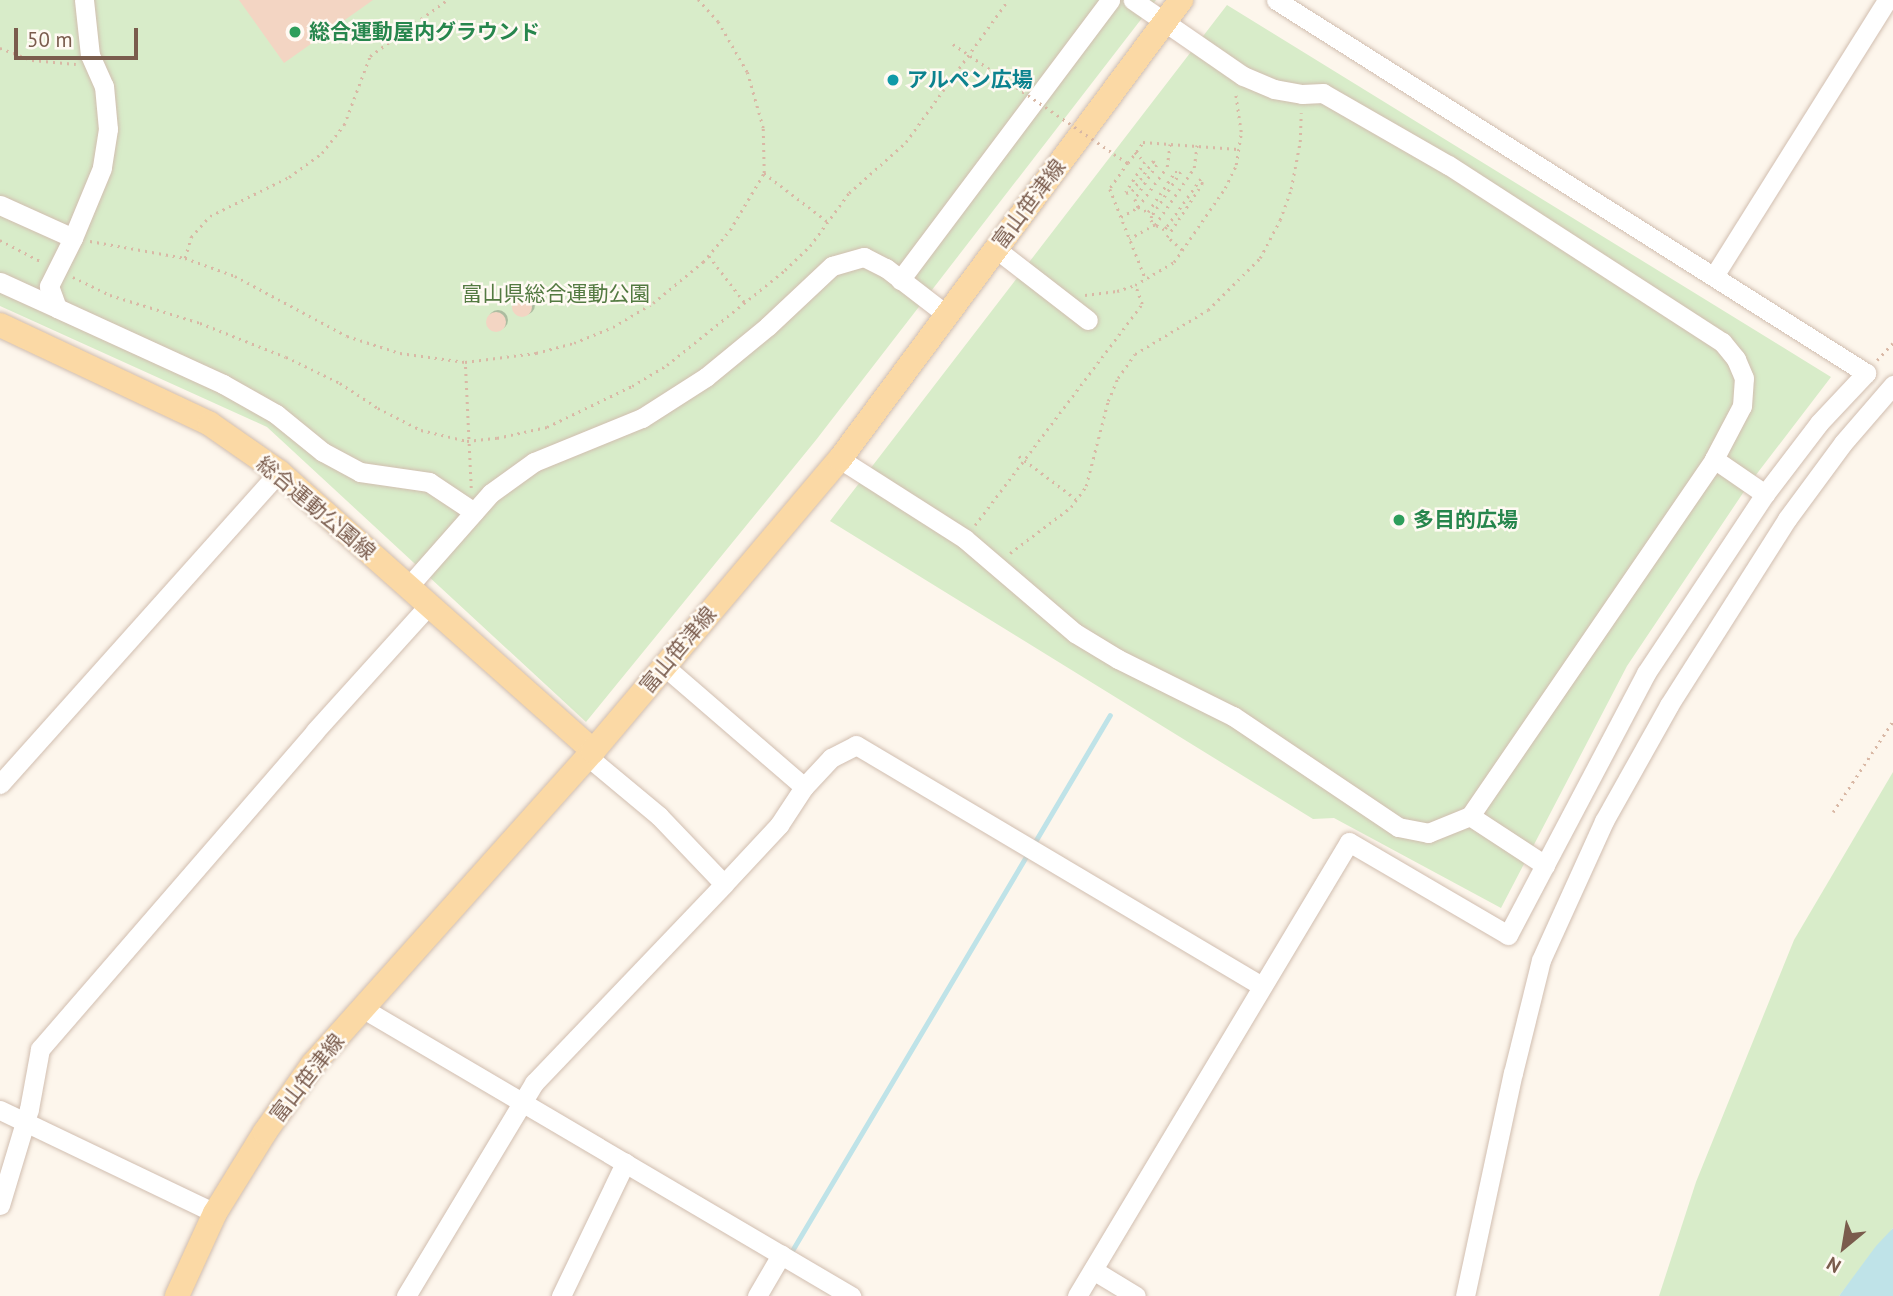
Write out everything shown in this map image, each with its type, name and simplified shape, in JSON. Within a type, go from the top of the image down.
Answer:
[{"type":"main road","name":"富山笹津線","points":[[177,1296],[215,1213],[265,1132],[313,1064],[590,754],[840,459],[1181,0]]},
{"type":"main road","name":"総合運動公園線","points":[[0,326],[210,424],[279,472],[590,754]]},
{"type":"street","points":[[57,308],[48,286],[74,238],[102,168],[108,129],[104,86],[93,61],[84,0]]},
{"type":"street","points":[[900,280],[1110,0]]},
{"type":"street","points":[[840,459],[965,539],[996,563],[1074,634],[1233,716],[1398,827],[1428,833],[1470,816],[1714,459],[1742,406],[1744,378],[1736,359],[1722,342],[1448,165],[1323,93],[1302,94],[1274,89],[1232,68],[1164,24],[1133,0]]},
{"type":"street","points":[[1077,1296],[1260,985],[1349,842],[1508,935],[1646,673],[1765,494],[1819,423],[1866,373],[1276,0]]},
{"type":"street","points":[[1714,276],[1887,0]]},
{"type":"street","points":[[0,205],[74,238]]},
{"type":"street","points":[[996,249],[1088,320]]},
{"type":"street","points":[[408,587],[473,503],[534,462],[642,418],[706,377],[768,326],[832,266],[864,257],[886,268],[947,315]]},
{"type":"street","points":[[0,282],[223,384],[276,414],[323,453],[360,472],[429,482],[473,503]]},
{"type":"street","points":[[1465,1296],[1513,1073],[1541,960],[1604,821],[1669,705],[1787,519],[1843,443],[1893,385]]},
{"type":"street","points":[[1714,459],[1765,494]]},
{"type":"street","points":[[0,784],[279,472]]},
{"type":"street","points":[[0,1205],[24,1121],[40,1049],[307,740],[428,606]]},
{"type":"street","points":[[664,666],[804,787]]},
{"type":"street","points":[[407,1296],[534,1083],[779,825],[804,787],[831,758],[856,745],[1260,985]]},
{"type":"street","points":[[590,754],[659,816],[724,884]]},
{"type":"street","points":[[1470,816],[1545,865]]},
{"type":"street","points":[[362,1008],[851,1296]]},
{"type":"street","points":[[0,1110],[215,1213]]},
{"type":"street","points":[[561,1296],[625,1163]]},
{"type":"street","points":[[757,1296],[785,1257]]},
{"type":"street","points":[[1093,1270],[1136,1296]]},
{"type":"path","points":[[185,258],[191,237],[210,216],[289,177],[323,153],[344,125],[370,56],[447,0]]},
{"type":"path","points":[[74,238],[185,258],[235,276],[346,336],[400,353],[465,362],[536,353],[574,343],[613,327],[653,303],[709,256],[730,230],[764,173],[763,128],[747,72],[718,22],[698,0]]},
{"type":"path","points":[[0,240],[110,295],[248,341],[340,383],[378,408],[421,430],[467,441],[497,438],[547,427],[632,386],[667,365],[746,304],[810,246],[849,193],[906,142],[1008,0]]},
{"type":"path","points":[[953,44],[1128,163]]},
{"type":"path","points":[[0,48],[32,60],[67,65],[93,61]]},
{"type":"path","points":[[1060,298],[1117,291],[1146,280],[1174,262],[1225,188],[1238,149],[1241,132],[1232,68]]},
{"type":"path","points":[[996,563],[1050,524],[1086,486],[1108,401],[1118,378],[1135,354],[1208,310],[1234,288],[1260,258],[1280,220],[1291,189],[1300,142],[1302,94]]},
{"type":"path","points":[[1146,280],[1110,190],[1135,152],[1143,142],[1238,149]]},
{"type":"path","points":[[1121,217],[1138,207],[1167,167],[1170,144]]},
{"type":"path","points":[[1130,239],[1155,225],[1194,168],[1196,145]]},
{"type":"path","points":[[1135,152],[1145,162],[1126,193],[1132,191],[1153,161],[1157,165],[1135,199],[1138,207],[1148,212],[1175,172],[1181,172],[1152,216],[1151,220],[1155,225],[1164,230],[1201,179],[1202,184],[1167,237],[1182,250]]},
{"type":"path","points":[[764,173],[828,222]]},
{"type":"path","points":[[709,256],[746,304]]},
{"type":"path","points":[[965,539],[1142,304],[1135,285]]},
{"type":"path","points":[[1866,373],[1893,343]]},
{"type":"path","points":[[465,362],[467,441],[473,503]]},
{"type":"path","points":[[1019,456],[1076,499]]},
{"type":"path","points":[[1833,812],[1893,721]]},
{"type":"green space","name":"富山県総合運動公園","points":[[0,0],[1156,0],[816,440],[586,722],[267,427],[0,306]]},
{"type":"green space","points":[[1227,5],[1831,377],[1749,484],[1627,666],[1501,908],[1334,818],[1313,819],[830,521]]},
{"type":"green space","points":[[1893,772],[1893,1228],[1839,1296],[1659,1296],[1696,1182],[1794,940]]},
{"type":"water","points":[[1893,1228],[1893,1296],[1839,1296],[1876,1246]]},
{"type":"building","name":"総合運動屋内グラウンド","points":[[239,0],[373,0],[284,63]]},
{"type":"building","points":[[522,297],[529,300],[532,307],[529,314],[522,317],[515,314],[512,307],[515,300]]},
{"type":"building","points":[[496,312],[503,315],[506,322],[503,329],[496,332],[489,329],[486,322],[489,315]]},
{"type":"waterway","points":[[1033,845],[1110,715]]},
{"type":"waterway","points":[[790,1254],[1028,853]]},
{"type":"place","name":"総合運動屋内グラウンド","points":[[295,32]]},
{"type":"place","name":"アルペン広場","points":[[893,80]]},
{"type":"place","name":"多目的広場","points":[[1399,520]]}]
